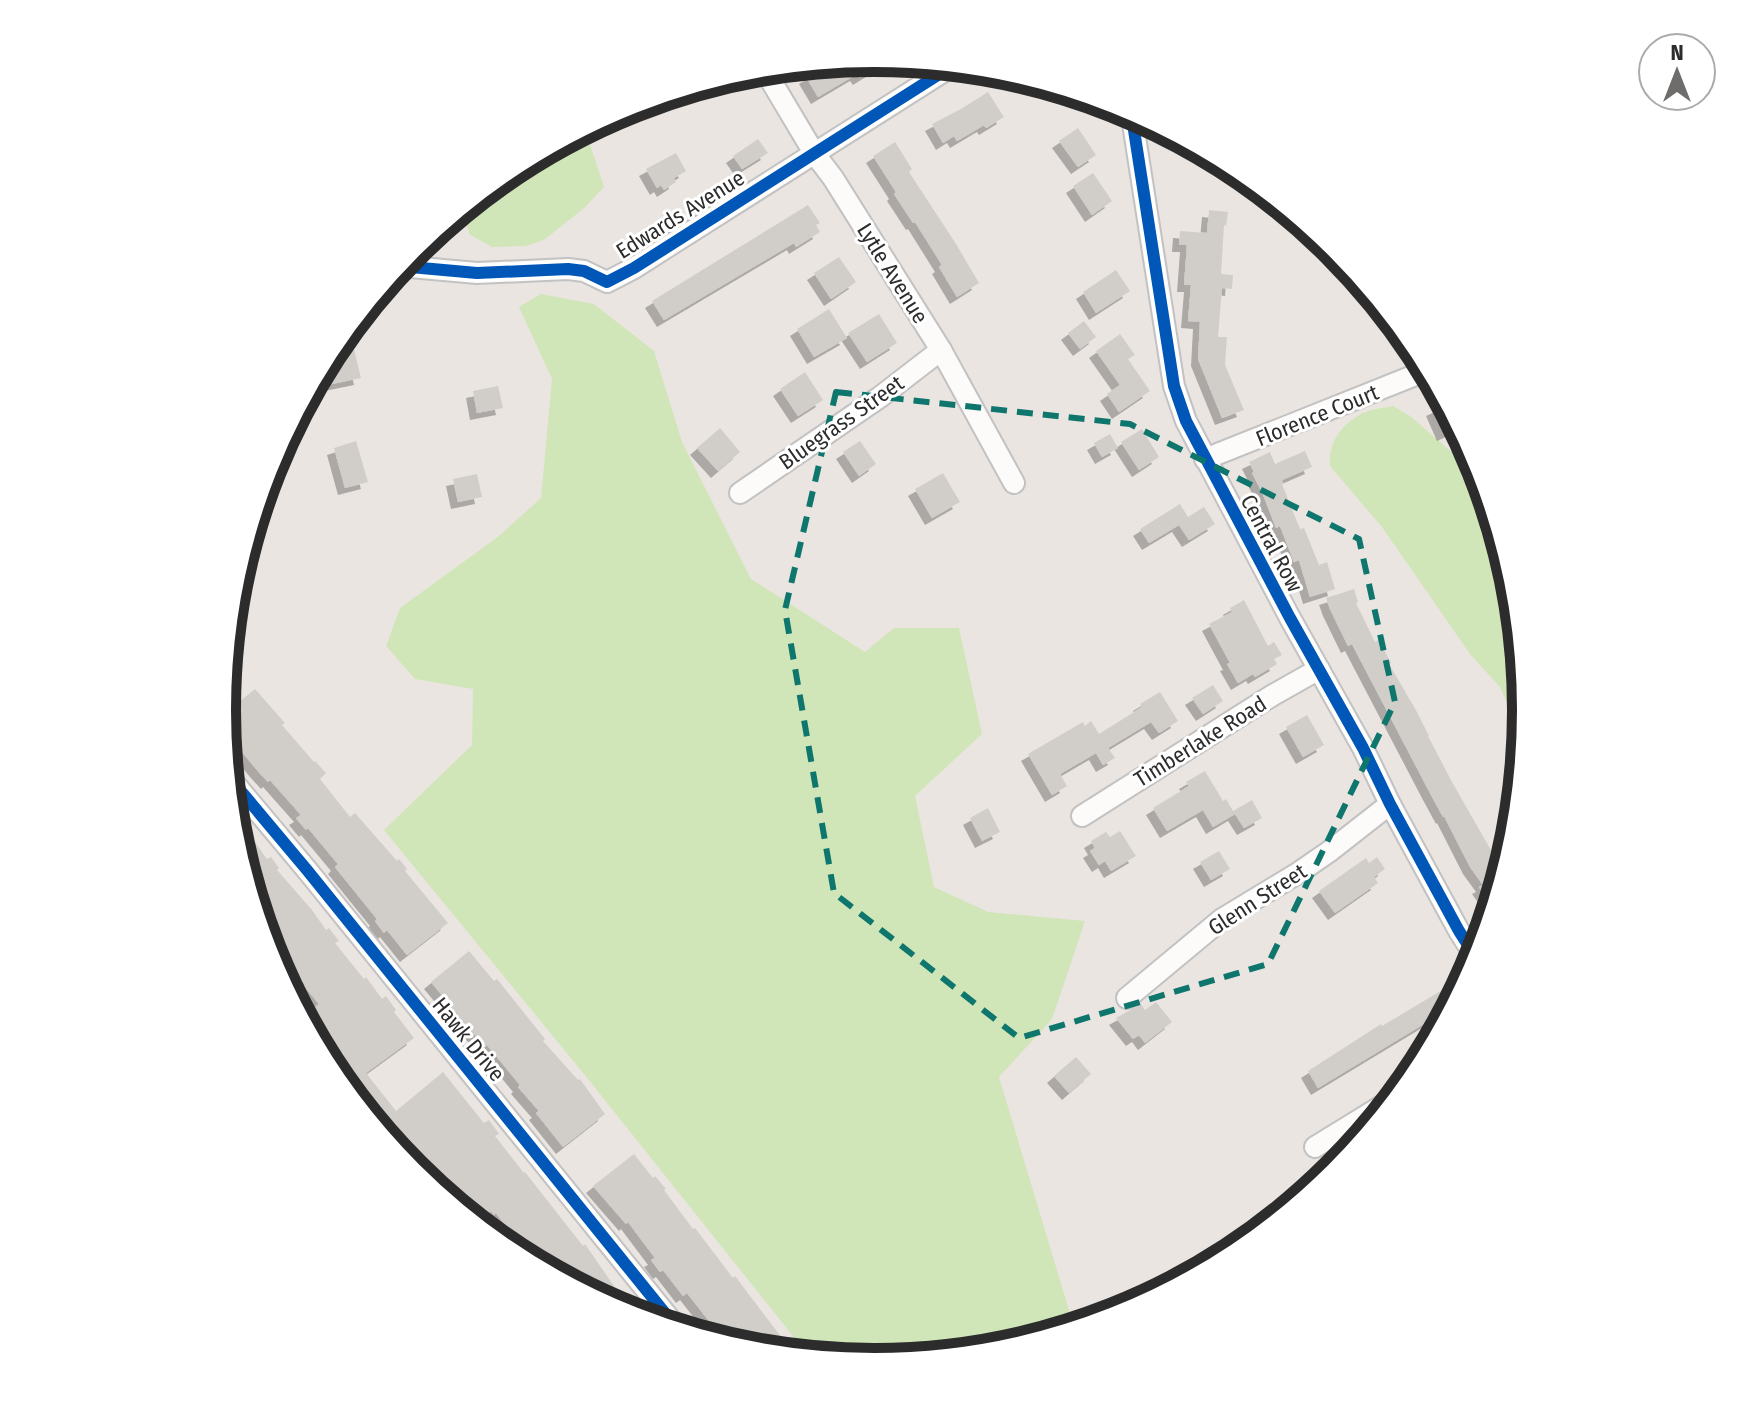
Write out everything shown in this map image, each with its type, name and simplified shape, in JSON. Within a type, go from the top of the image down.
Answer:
[{"type":"street","name":"Edwards Avenue","points":[[415,267],[477,273],[576,270],[607,282],[634,268],[938,75]]},
{"type":"street","name":"Lytle Avenue","points":[[771,80],[941,350],[1014,483]]},
{"type":"street","name":"Central Row","points":[[1134,128],[1174,386],[1186,421],[1468,944]]},
{"type":"street","name":"Bluegrass Street","points":[[740,493],[880,397],[941,350]]},
{"type":"street","name":"Florence Court","points":[[1205,459],[1417,375]]},
{"type":"street","name":"Timberlake Road","points":[[1082,816],[1319,669]]},
{"type":"street","name":"Hawk Drive","points":[[242,792],[664,1312]]},
{"type":"street","name":"Glenn Street","points":[[1127,998],[1222,919],[1298,873],[1390,804]]},
{"type":"street","points":[[1315,1147],[1367,1115]]},
{"type":"highlighted area","points":[[836,392],[1130,424],[1359,539],[1395,702],[1268,964],[1019,1038],[834,893],[785,610]]},
{"type":"green space","points":[[589,140],[604,187],[583,209],[544,240],[525,246],[492,247],[470,235],[466,221],[486,204],[556,157]]},
{"type":"green space","points":[[541,294],[594,304],[654,351],[682,442],[751,579],[865,652],[894,628],[959,628],[982,734],[915,796],[934,887],[988,912],[1085,921],[1052,1019],[999,1077],[1071,1317],[999,1336],[958,1343],[874,1348],[799,1344],[384,830],[472,745],[473,689],[415,679],[386,646],[400,608],[499,536],[541,498],[552,379],[519,307]]},
{"type":"green space","points":[[1393,406],[1410,416],[1461,459],[1479,505],[1500,586],[1511,668],[1512,713],[1500,687],[1470,654],[1382,527],[1330,466],[1331,450],[1337,436],[1354,418]]},
{"type":"building","points":[[869,72],[860,78],[857,74],[818,97],[806,77]]},
{"type":"building","points":[[988,92],[1004,117],[957,141],[954,136],[943,143],[932,124]]},
{"type":"building","points":[[1078,128],[1096,155],[1078,167],[1059,141]]},
{"type":"building","points":[[758,139],[768,153],[742,169],[733,156]]},
{"type":"building","points":[[895,142],[912,169],[909,172],[979,283],[957,297],[939,267],[942,265],[894,194],[896,192],[873,156]]},
{"type":"building","points":[[676,153],[686,171],[674,178],[676,182],[664,190],[661,185],[657,188],[646,169]]},
{"type":"building","points":[[1093,173],[1112,201],[1092,215],[1073,186]]},
{"type":"building","points":[[808,205],[820,223],[816,225],[820,232],[796,247],[794,243],[664,320],[652,301]]},
{"type":"building","points":[[1209,210],[1228,212],[1224,225],[1221,274],[1233,275],[1232,289],[1222,288],[1218,337],[1227,337],[1225,365],[1244,410],[1222,418],[1198,359],[1200,322],[1188,321],[1191,285],[1184,285],[1187,245],[1179,245],[1180,231],[1207,233]]},
{"type":"building","points":[[839,257],[856,282],[831,299],[814,273]]},
{"type":"building","points":[[1116,270],[1130,291],[1096,313],[1083,292]]},
{"type":"building","points":[[829,309],[847,338],[814,357],[797,329]]},
{"type":"building","points":[[879,314],[897,343],[867,362],[848,333]]},
{"type":"building","points":[[1084,321],[1096,337],[1080,349],[1068,333]]},
{"type":"building","points":[[1120,334],[1135,355],[1128,359],[1150,391],[1119,412],[1107,394],[1120,385],[1096,351]]},
{"type":"building","points":[[354,349],[361,378],[326,385],[344,356],[348,350]]},
{"type":"building","points":[[805,372],[823,400],[798,416],[780,389]]},
{"type":"building","points":[[498,386],[503,408],[477,413],[473,391]]},
{"type":"building","points":[[1436,408],[1449,432],[1444,434],[1433,409]]},
{"type":"building","points":[[720,428],[740,452],[718,471],[697,448]]},
{"type":"building","points":[[1142,429],[1159,457],[1139,470],[1121,442]]},
{"type":"building","points":[[1110,434],[1118,448],[1102,457],[1094,443]]},
{"type":"building","points":[[356,441],[368,482],[345,488],[334,448]]},
{"type":"building","points":[[860,441],[876,464],[859,476],[843,452]]},
{"type":"building","points":[[1305,451],[1312,467],[1282,480],[1282,484],[1319,565],[1327,562],[1335,589],[1310,597],[1299,560],[1294,562],[1280,526],[1276,528],[1249,462],[1270,452],[1275,464]]},
{"type":"building","points":[[943,473],[960,502],[932,518],[915,489]]},
{"type":"building","points":[[477,474],[482,497],[458,502],[453,479]]},
{"type":"building","points":[[1180,504],[1188,517],[1204,507],[1215,524],[1189,540],[1179,525],[1149,543],[1140,529]]},
{"type":"building","points":[[1354,589],[1356,603],[1375,642],[1379,640],[1452,782],[1495,857],[1485,895],[1479,887],[1483,885],[1470,867],[1352,644],[1348,646],[1326,598]]},
{"type":"building","points":[[1244,600],[1268,646],[1274,642],[1282,655],[1274,659],[1277,664],[1238,683],[1209,624],[1232,612],[1230,608]]},
{"type":"building","points":[[1213,685],[1223,701],[1203,714],[1192,698]]},
{"type":"building","points":[[255,689],[285,723],[282,725],[326,773],[320,779],[350,817],[355,813],[397,861],[399,859],[407,869],[405,871],[448,923],[407,955],[387,930],[384,933],[375,921],[377,919],[335,867],[338,864],[296,818],[301,815],[238,747],[236,704]]},
{"type":"building","points":[[1160,692],[1178,721],[1159,733],[1151,722],[1108,748],[1115,758],[1103,765],[1096,753],[1060,774],[1067,786],[1052,795],[1028,754],[1083,722],[1085,726],[1091,721],[1099,734]]},
{"type":"building","points":[[1307,715],[1324,745],[1303,757],[1286,727]]},
{"type":"building","points":[[1205,771],[1223,801],[1226,799],[1233,811],[1252,800],[1262,818],[1244,828],[1235,814],[1213,827],[1203,810],[1167,831],[1153,808],[1189,786],[1186,782]]},
{"type":"building","points":[[988,808],[1000,832],[982,841],[970,818]]},
{"type":"building","points":[[1120,831],[1136,856],[1111,871],[1105,861],[1099,865],[1090,851],[1095,848],[1091,841],[1106,832],[1110,837]]},
{"type":"building","points":[[249,834],[267,859],[271,857],[279,868],[277,870],[326,930],[329,928],[339,941],[335,943],[364,979],[366,977],[382,999],[386,996],[414,1038],[366,1073],[396,1111],[443,1072],[484,1123],[489,1120],[499,1134],[495,1136],[624,1296],[555,1263],[520,1240],[496,1213],[494,1215],[491,1211],[485,1215],[423,1161],[368,1098],[344,1064],[312,1010],[319,1004],[288,958],[270,915]]},
{"type":"building","points":[[1219,851],[1230,869],[1211,880],[1200,862]]},
{"type":"building","points":[[1377,857],[1385,869],[1374,877],[1378,883],[1335,913],[1319,891],[1366,858],[1369,863]]},
{"type":"building","points":[[469,951],[494,981],[497,979],[545,1039],[543,1041],[580,1079],[605,1114],[563,1147],[536,1113],[539,1111],[518,1087],[520,1085],[431,982]]},
{"type":"building","points":[[1449,986],[1433,1019],[1318,1088],[1308,1071]]},
{"type":"building","points":[[1156,1002],[1172,1022],[1145,1043],[1139,1035],[1133,1039],[1116,1018],[1141,1004],[1145,1010]]},
{"type":"building","points":[[1076,1057],[1091,1074],[1069,1093],[1054,1076]]},
{"type":"building","points":[[634,1154],[666,1189],[693,1229],[733,1278],[735,1276],[785,1342],[714,1327],[687,1293],[683,1296],[663,1270],[660,1272],[651,1260],[655,1258],[628,1222],[626,1224],[593,1186]]},
{"type":"cycle path","points":[[415,267],[477,273],[568,269],[584,271],[607,282],[634,268],[938,75]]},
{"type":"cycle path","points":[[1134,128],[1174,386],[1186,421],[1468,944]]},
{"type":"cycle path","points":[[242,792],[664,1312]]}]
